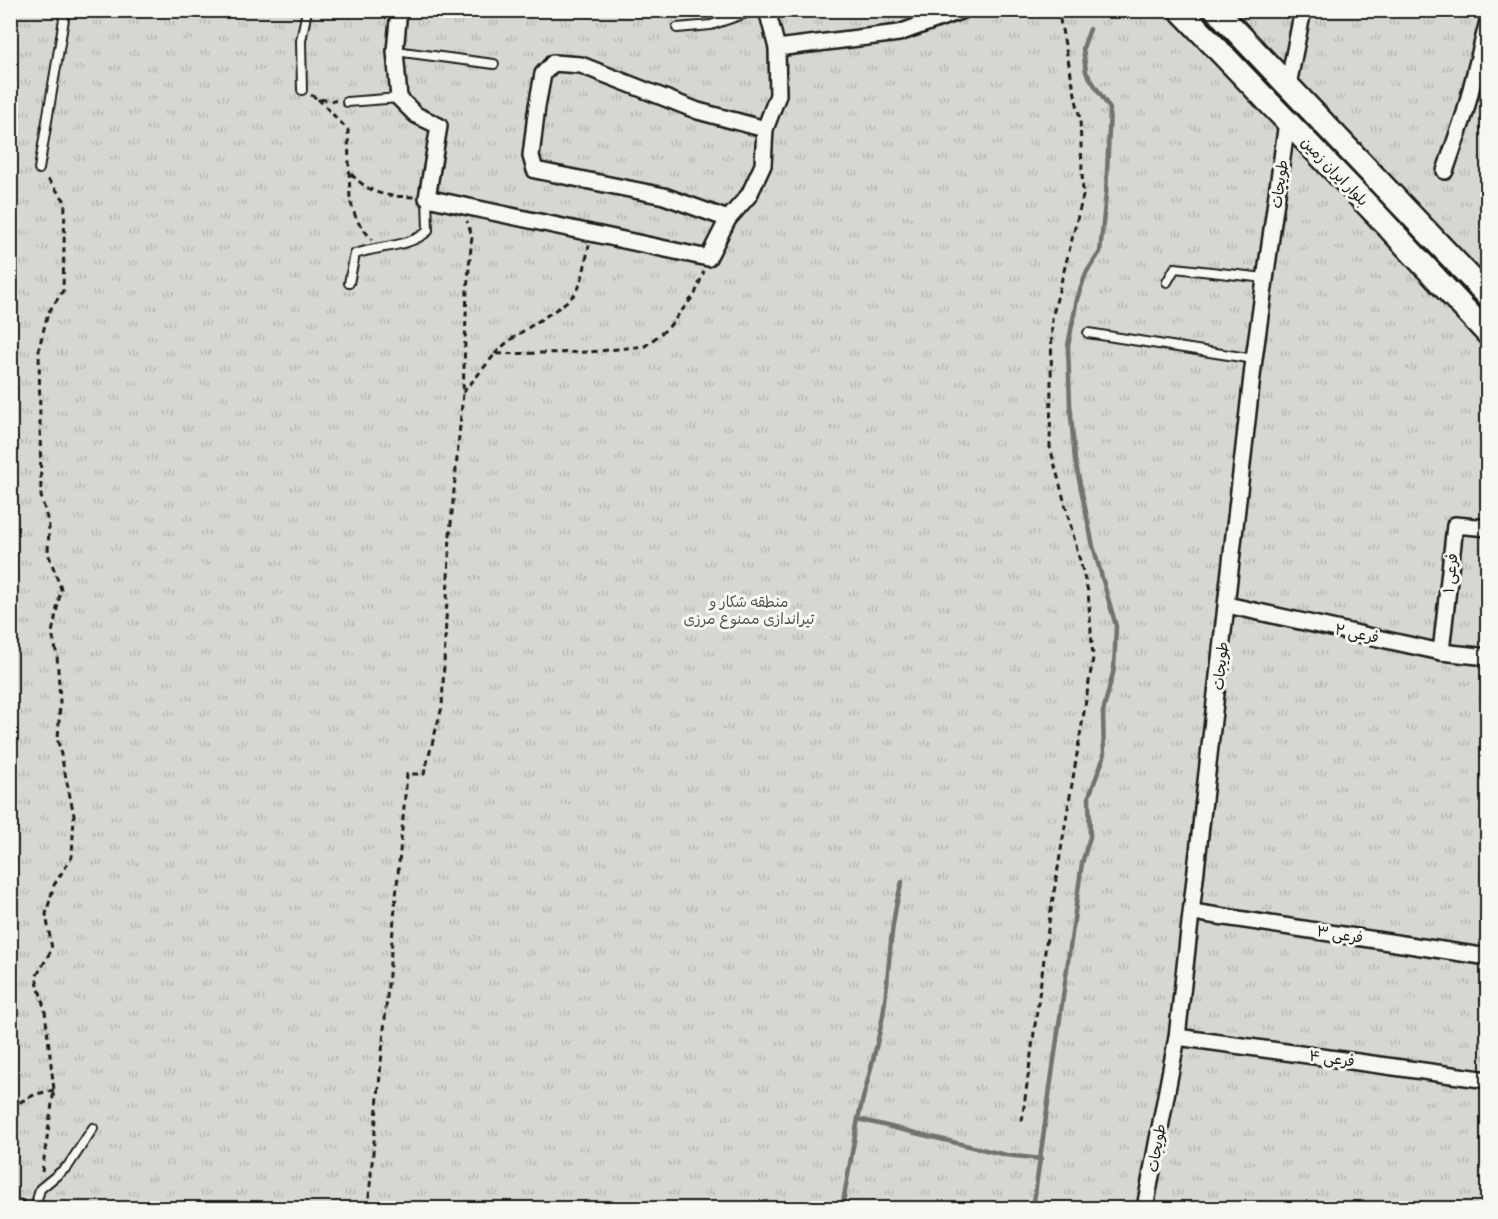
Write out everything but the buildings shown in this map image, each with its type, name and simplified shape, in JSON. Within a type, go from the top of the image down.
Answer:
[{"type":"main road","name":"بلوار ایران زمین","points":[[1180,10],[1488,334]]},
{"type":"main road","name":"بلوار ایران زمین","points":[[1216,10],[1488,296]]},
{"type":"street","points":[[399,10],[395,51],[399,98],[416,115],[439,126],[427,198],[708,258],[728,219],[748,195],[763,165],[765,129],[777,95],[777,48],[767,10]]},
{"type":"street","points":[[777,48],[899,33],[963,10]]},
{"type":"street","points":[[1288,85],[1303,10]]},
{"type":"street","points":[[1445,171],[1465,113],[1488,21]]},
{"type":"street","points":[[728,219],[664,196],[536,170],[531,156],[543,74],[553,63],[581,65],[698,111],[765,129]]},
{"type":"street","name":"طویجات","points":[[1145,1209],[1177,1036],[1254,359],[1287,122]]},
{"type":"street","name":"فرعی ۱","points":[[1441,652],[1455,525],[1488,528]]},
{"type":"street","name":"فرعی ۲","points":[[1227,605],[1441,652],[1488,657]]},
{"type":"street","name":"فرعی ۳","points":[[1192,912],[1488,957]]},
{"type":"street","name":"فرعی ۴","points":[[1177,1036],[1488,1080]]},
{"type":"lane","points":[[39,169],[64,19],[61,10]]},
{"type":"lane","points":[[302,90],[301,40],[307,10]]},
{"type":"lane","points":[[677,28],[711,25],[755,10]]},
{"type":"lane","points":[[395,51],[494,64]]},
{"type":"lane","points":[[347,102],[399,98]]},
{"type":"lane","points":[[349,283],[355,254],[377,246],[415,242],[428,231],[427,198]]},
{"type":"lane","points":[[1167,282],[1175,268],[1265,278]]},
{"type":"lane","points":[[1088,333],[1254,359]]},
{"type":"lane","points":[[35,1207],[40,1189],[68,1166],[93,1128]]},
{"type":"path","points":[[1022,1121],[1049,922],[1094,658],[1088,591],[1050,447],[1052,318],[1083,196],[1080,119],[1058,10]]},
{"type":"path","points":[[302,90],[318,99],[348,130],[350,200],[357,222],[377,246]]},
{"type":"path","points":[[318,99],[347,102]]},
{"type":"path","points":[[39,169],[65,201],[63,291],[48,313],[39,348],[40,496],[49,526],[48,553],[61,589],[52,633],[57,655],[59,688],[58,741],[74,815],[72,856],[54,885],[46,914],[52,949],[36,977],[45,1011],[54,1090],[40,1189]]},
{"type":"path","points":[[351,174],[368,190],[387,196],[427,198]]},
{"type":"path","points":[[368,1209],[374,1164],[406,774],[424,774],[442,707],[450,534],[463,393],[467,290],[472,236],[470,223],[451,203]]},
{"type":"path","points":[[463,393],[506,340],[568,300],[579,288],[592,233]]},
{"type":"path","points":[[495,354],[590,352],[645,346],[668,328],[695,294],[708,258]]},
{"type":"path","points":[[10,1107],[36,1094],[54,1090]]},
{"type":"path","points":[[10,1196],[35,1207]]},
{"type":"green space","name":"منطقه شکار و تیراندازی ممنوع مرزی","points":[[11,11],[1487,11],[1487,1208],[11,1208]]},
{"type":"waterway","points":[[1033,1208],[1082,863],[1090,837],[1089,796],[1104,757],[1103,712],[1114,669],[1116,626],[1093,546],[1075,460],[1070,405],[1068,346],[1077,299],[1086,273],[1100,252],[1106,194],[1110,109],[1086,72],[1083,48],[1090,29]]},
{"type":"waterway","points":[[902,882],[892,931],[883,1015],[858,1119],[1006,1155],[1041,1159]]},
{"type":"waterway","points":[[842,1208],[858,1119]]}]
